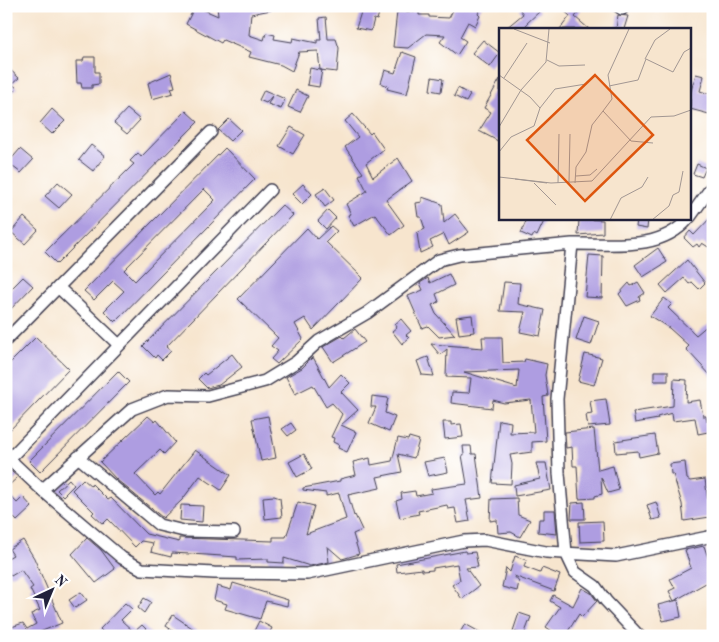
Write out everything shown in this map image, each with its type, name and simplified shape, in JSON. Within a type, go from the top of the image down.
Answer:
[{"type":"street","points":[[6,340],[211,132]]},
{"type":"street","points":[[692,214],[713,185]]},
{"type":"street","points":[[270,190],[8,457],[42,490],[122,558],[142,569],[214,573],[307,574],[457,542],[485,540],[546,552],[616,556],[713,536]]},
{"type":"street","points":[[42,490],[132,409],[168,395],[208,396],[265,381],[296,362],[319,341],[367,313],[439,260],[459,255],[572,244],[626,245],[648,242],[673,232],[687,220]]},
{"type":"street","points":[[572,244],[556,399],[559,473],[566,553],[575,572],[594,586],[639,636]]},
{"type":"street","points":[[58,287],[118,344]]},
{"type":"street","points":[[78,457],[159,525],[184,531],[234,532]]},
{"type":"building","points":[[195,6],[218,16],[217,6],[271,6],[271,10],[251,14],[249,35],[264,40],[266,33],[275,35],[274,39],[292,42],[293,38],[317,43],[317,40],[321,40],[319,18],[326,17],[328,39],[336,39],[339,48],[337,72],[322,70],[319,87],[307,85],[310,68],[320,70],[318,51],[299,52],[292,71],[281,65],[249,57],[251,52],[223,40],[221,43],[186,24]]},
{"type":"building","points":[[369,6],[381,6],[377,20],[374,19],[371,31],[356,28],[362,9],[368,10]]},
{"type":"building","points":[[455,6],[482,6],[475,26],[468,22],[460,37],[466,41],[457,55],[440,42],[445,35],[426,34],[408,48],[393,47],[397,12],[419,11],[419,15],[449,18]]},
{"type":"building","points":[[524,6],[536,6],[540,11],[526,24],[529,28],[506,28],[523,14],[520,10]]},
{"type":"building","points":[[559,6],[584,6],[575,17],[588,28],[561,28],[570,16]]},
{"type":"building","points":[[618,15],[628,16],[624,28],[616,28]]},
{"type":"building","points":[[483,40],[499,52],[499,54],[490,67],[472,53]]},
{"type":"building","points":[[402,52],[416,57],[407,94],[387,89],[388,86],[381,83],[385,70],[395,73]]},
{"type":"building","points":[[84,57],[95,57],[95,72],[99,72],[99,84],[92,85],[92,88],[82,88],[81,83],[77,83],[76,61],[83,61]]},
{"type":"building","points":[[6,66],[19,78],[12,84],[17,88],[6,99]]},
{"type":"building","points":[[171,73],[175,87],[171,88],[173,93],[152,99],[148,83]]},
{"type":"building","points":[[696,74],[704,76],[700,91],[713,95],[709,114],[692,110],[692,87]]},
{"type":"building","points":[[432,77],[443,79],[441,92],[430,90]]},
{"type":"building","points":[[499,81],[498,141],[479,131],[491,112],[484,108]]},
{"type":"building","points":[[458,88],[470,95],[466,102],[454,96]]},
{"type":"building","points":[[264,90],[285,99],[281,109],[268,104],[272,96],[266,103],[259,100]]},
{"type":"building","points":[[296,90],[308,96],[300,112],[288,107]]},
{"type":"building","points":[[52,109],[65,121],[52,134],[40,123]]},
{"type":"building","points":[[127,109],[140,120],[127,134],[114,123]]},
{"type":"building","points":[[186,111],[198,122],[57,264],[45,252],[134,164],[130,161],[138,153],[141,157]]},
{"type":"building","points":[[353,114],[370,134],[372,132],[384,149],[366,163],[373,177],[398,158],[412,181],[386,200],[404,225],[391,235],[375,214],[354,226],[348,215],[351,214],[346,204],[367,191],[359,175],[363,173],[345,147],[358,137],[345,121]]},
{"type":"building","points":[[229,119],[241,130],[230,141],[218,130]]},
{"type":"building","points":[[291,127],[305,135],[293,154],[279,146]]},
{"type":"building","points":[[91,145],[105,156],[93,171],[79,160]]},
{"type":"building","points":[[225,148],[255,179],[115,322],[104,311],[124,291],[113,281],[94,300],[84,291]],"holes":[[[204,189],[215,200],[135,281],[124,270]]]},
{"type":"building","points":[[20,149],[33,160],[21,173],[8,163]]},
{"type":"building","points":[[697,164],[706,168],[702,177],[693,174]]},
{"type":"building","points":[[58,182],[72,194],[59,208],[45,196]]},
{"type":"building","points":[[303,184],[312,194],[302,204],[292,194]]},
{"type":"building","points":[[325,188],[334,200],[325,207],[316,194]]},
{"type":"building","points":[[422,197],[442,204],[444,223],[455,214],[469,232],[449,245],[444,234],[430,241],[433,247],[420,253],[417,233],[425,229],[421,217],[418,217],[416,203],[422,202]]},
{"type":"building","points":[[282,205],[293,215],[166,347],[171,351],[162,360],[157,355],[155,358],[143,346]]},
{"type":"building","points":[[328,210],[336,218],[326,229],[318,221]]},
{"type":"building","points":[[713,215],[713,250],[702,243],[699,247],[697,244],[693,247],[684,238],[690,231],[694,235]]},
{"type":"building","points":[[24,217],[38,230],[25,244],[11,232]]},
{"type":"building","points":[[527,220],[545,220],[537,236],[534,234],[532,238],[521,233]]},
{"type":"building","points":[[579,220],[603,220],[603,233],[578,235]]},
{"type":"building","points":[[637,220],[648,220],[647,229],[636,227]]},
{"type":"building","points":[[331,226],[337,231],[326,242],[363,278],[313,330],[305,318],[295,324],[303,339],[277,364],[271,359],[278,351],[271,346],[278,338],[238,299],[307,228],[317,239]]},
{"type":"building","points":[[658,248],[667,262],[643,277],[635,265]]},
{"type":"building","points":[[589,255],[603,256],[602,298],[585,297]]},
{"type":"building","points":[[687,260],[705,283],[699,289],[692,282],[689,284],[684,278],[667,293],[660,285]]},
{"type":"building","points":[[449,274],[454,285],[436,294],[439,302],[432,305],[436,314],[455,335],[439,337],[428,326],[422,328],[408,296],[423,290],[420,283],[428,278],[430,283]]},
{"type":"building","points":[[23,277],[33,286],[6,314],[6,294]]},
{"type":"building","points":[[504,282],[520,283],[518,304],[545,310],[540,336],[520,332],[525,312],[500,311]]},
{"type":"building","points":[[638,282],[645,293],[639,297],[640,300],[627,306],[619,294],[629,283],[631,286]]},
{"type":"building","points":[[664,298],[672,304],[668,308],[696,335],[709,324],[713,329],[713,378],[686,349],[689,346],[669,328],[650,316]]},
{"type":"building","points":[[472,315],[474,332],[459,334],[456,317]]},
{"type":"building","points":[[584,316],[599,321],[591,345],[576,340]]},
{"type":"building","points":[[401,319],[411,331],[406,335],[409,338],[402,344],[392,331],[397,327],[395,324]]},
{"type":"building","points":[[355,329],[365,342],[333,362],[323,347],[342,336],[344,338]]},
{"type":"building","points":[[36,337],[69,369],[6,434],[6,367]]},
{"type":"building","points":[[482,337],[502,337],[503,363],[524,362],[525,359],[547,364],[545,375],[548,396],[543,397],[546,441],[532,442],[532,452],[510,455],[512,464],[511,484],[492,483],[499,420],[511,422],[510,433],[534,432],[531,400],[504,403],[493,400],[492,408],[451,403],[452,392],[469,393],[471,378],[446,377],[447,349],[440,355],[431,344],[483,348]],"holes":[[[519,370],[517,388],[464,372]]]},
{"type":"building","points":[[232,354],[242,367],[219,385],[207,388],[198,379],[204,373],[206,375]]},
{"type":"building","points":[[585,354],[602,358],[594,385],[578,381]]},
{"type":"building","points":[[313,357],[329,387],[341,374],[350,383],[341,392],[358,410],[341,425],[356,432],[347,452],[338,448],[339,445],[333,442],[334,438],[331,437],[342,414],[332,403],[326,407],[313,385],[295,394],[286,377],[302,368]]},
{"type":"building","points":[[428,357],[434,376],[422,375],[417,361]]},
{"type":"building","points":[[118,371],[129,382],[40,472],[29,461]]},
{"type":"building","points":[[654,371],[668,371],[668,381],[654,381]]},
{"type":"building","points":[[674,379],[687,380],[686,402],[700,400],[703,416],[706,416],[707,421],[711,420],[713,431],[698,434],[695,418],[673,421],[672,413],[657,417],[658,419],[635,423],[633,412],[673,406]]},
{"type":"building","points":[[372,396],[388,398],[385,413],[395,417],[389,432],[369,423],[376,407],[371,407]]},
{"type":"building","points":[[606,399],[610,425],[588,427],[586,415],[592,414],[590,401]]},
{"type":"building","points":[[148,416],[155,422],[157,420],[175,442],[164,454],[160,450],[135,474],[155,495],[158,492],[160,494],[195,450],[231,475],[221,490],[200,476],[182,500],[163,518],[117,480],[100,462]]},
{"type":"building","points":[[268,416],[276,458],[261,461],[252,419]]},
{"type":"building","points":[[443,422],[451,422],[451,425],[461,424],[463,437],[445,439]]},
{"type":"building","points":[[291,423],[296,430],[288,436],[282,429]]},
{"type":"building","points":[[594,429],[598,470],[613,466],[619,490],[608,493],[601,477],[602,494],[595,496],[595,498],[579,499],[577,466],[573,466],[572,447],[566,448],[565,432]]},
{"type":"building","points":[[655,435],[658,453],[639,457],[638,451],[616,453],[615,441]]},
{"type":"building","points":[[409,437],[419,440],[414,458],[398,454],[402,472],[377,477],[380,488],[348,495],[354,516],[362,530],[353,534],[359,554],[342,559],[327,546],[329,562],[310,566],[284,558],[284,563],[268,562],[268,559],[237,560],[237,557],[172,553],[171,557],[151,552],[153,543],[141,541],[135,547],[108,519],[103,524],[72,490],[83,479],[91,486],[92,484],[108,500],[111,498],[146,534],[179,542],[179,538],[273,541],[273,537],[286,537],[298,502],[314,506],[306,534],[346,519],[339,493],[326,496],[326,493],[303,490],[303,488],[340,481],[340,479],[356,475],[353,462],[370,458],[371,465],[392,461],[398,438],[408,440]]},
{"type":"building","points":[[463,446],[471,446],[472,454],[476,454],[482,498],[466,500],[470,521],[458,523],[455,508],[448,509],[447,505],[418,511],[419,514],[400,518],[396,501],[402,499],[401,493],[415,491],[416,496],[432,493],[431,489],[467,484],[462,455],[464,455]]},
{"type":"building","points":[[304,454],[312,469],[297,477],[289,462]]},
{"type":"building","points":[[445,458],[448,472],[428,476],[424,462]]},
{"type":"building","points":[[685,462],[687,479],[690,481],[705,479],[710,517],[684,521],[682,504],[673,474],[671,474],[670,464]]},
{"type":"building","points":[[536,463],[546,463],[551,490],[515,496],[514,485],[540,479]]},
{"type":"building","points":[[6,467],[18,477],[6,488]]},
{"type":"building","points":[[69,479],[74,485],[63,496],[57,490]]},
{"type":"building","points":[[6,491],[17,503],[23,497],[32,507],[17,521],[6,509]]},
{"type":"building","points":[[274,496],[280,498],[282,517],[265,519],[263,497]]},
{"type":"building","points":[[517,498],[518,515],[530,520],[520,537],[511,532],[498,533],[497,520],[490,521],[491,499]]},
{"type":"building","points":[[584,502],[585,519],[571,519],[572,503]]},
{"type":"building","points":[[656,502],[661,518],[652,520],[647,505]]},
{"type":"building","points":[[181,505],[203,506],[202,522],[180,520]]},
{"type":"building","points":[[544,510],[555,510],[557,534],[538,532],[539,519],[544,519]]},
{"type":"building","points":[[603,521],[604,541],[580,542],[579,522]]},
{"type":"building","points":[[87,538],[101,550],[115,569],[96,583],[72,554]]},
{"type":"building","points":[[23,540],[34,558],[62,623],[40,632],[42,636],[6,636],[6,629],[23,623],[27,629],[36,624],[31,614],[40,610],[30,589],[33,587],[21,570],[11,576],[6,568],[6,559],[13,555],[9,549]]},
{"type":"building","points":[[704,546],[713,572],[713,579],[674,601],[669,591],[675,588],[670,579],[691,568],[685,550]]},
{"type":"building","points":[[465,551],[466,553],[475,552],[478,567],[466,568],[479,586],[462,599],[452,585],[460,580],[457,564],[433,568],[433,570],[422,571],[422,569],[397,572],[396,564]]},
{"type":"building","points":[[515,556],[526,560],[524,567],[540,573],[542,568],[560,575],[554,591],[514,576],[519,582],[517,591],[502,587],[506,568],[510,572]]},
{"type":"building","points":[[233,583],[288,600],[287,606],[266,601],[260,619],[225,609],[227,604],[214,600],[217,586],[231,590]]},
{"type":"building","points":[[582,588],[591,593],[597,601],[582,617],[579,614],[565,636],[559,636],[546,627],[560,607],[550,601],[553,595],[573,606]]},
{"type":"building","points":[[81,592],[87,600],[75,608],[69,600]]},
{"type":"building","points":[[144,598],[151,602],[144,613],[138,608]]},
{"type":"building","points":[[678,600],[681,617],[663,621],[658,605]]},
{"type":"building","points":[[125,603],[132,609],[121,620],[134,632],[142,625],[153,636],[107,636],[100,629]]},
{"type":"building","points":[[519,613],[531,617],[524,635],[513,631]]},
{"type":"building","points":[[173,615],[204,636],[180,636],[166,626]]},
{"type":"building","points":[[259,621],[272,628],[268,636],[254,631]]},
{"type":"building","points":[[465,624],[487,636],[458,636]]}]
